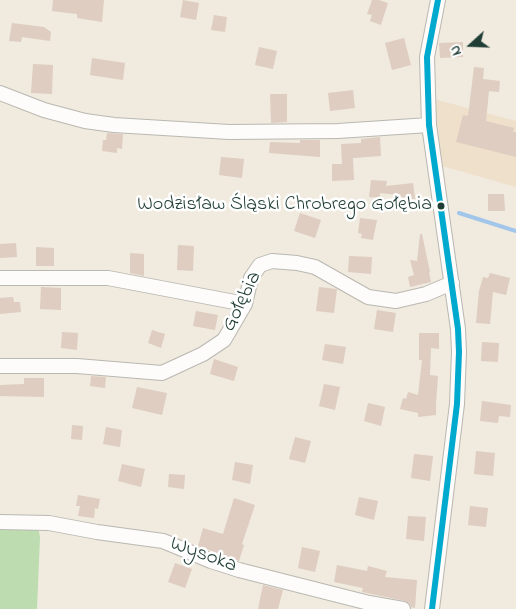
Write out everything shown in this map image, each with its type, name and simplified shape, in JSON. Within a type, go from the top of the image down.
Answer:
[{"type":"street","points":[[432,609],[457,404],[459,352],[452,283],[429,125],[428,57],[438,0]]},
{"type":"street","points":[[0,92],[44,110],[84,121],[114,124],[229,132],[338,131],[429,125]]},
{"type":"street","name":"Gołębia","points":[[0,366],[77,366],[162,373],[203,354],[224,340],[245,304],[252,278],[260,265],[272,261],[315,267],[368,297],[396,301],[426,294],[452,283]]},
{"type":"street","points":[[0,278],[108,278],[245,304]]},
{"type":"street","name":"Wysoka","points":[[0,522],[49,523],[97,532],[163,540],[211,561],[239,570],[368,603],[402,609]]},
{"type":"shaded area","points":[[434,99],[516,121],[516,187],[442,166]]},
{"type":"green space","points":[[0,516],[36,517],[40,537],[37,609],[0,609]]},
{"type":"building","points":[[53,0],[104,0],[102,22],[77,18],[77,14],[52,11]]},
{"type":"building","points":[[183,0],[199,3],[196,20],[180,17]]},
{"type":"building","points":[[372,0],[388,3],[381,25],[370,21],[372,15],[367,14]]},
{"type":"building","points":[[214,15],[227,17],[225,32],[211,30]]},
{"type":"building","points":[[12,23],[44,27],[51,32],[50,41],[22,37],[21,42],[9,41]]},
{"type":"building","points":[[404,38],[411,65],[392,70],[385,43]]},
{"type":"building","points":[[463,42],[463,57],[440,58],[439,43]]},
{"type":"building","points":[[259,47],[277,51],[273,69],[255,65]]},
{"type":"building","points":[[92,58],[125,63],[123,80],[90,75]]},
{"type":"building","points":[[33,64],[53,65],[52,94],[31,93]]},
{"type":"building","points":[[474,67],[484,68],[483,79],[500,81],[499,92],[489,91],[486,121],[514,128],[513,132],[516,132],[516,157],[456,142],[463,115],[468,116]]},
{"type":"building","points":[[353,90],[355,108],[330,111],[328,93]]},
{"type":"building","points":[[270,94],[287,94],[287,122],[271,123]]},
{"type":"building","points":[[107,133],[123,134],[122,149],[117,148],[117,153],[102,151],[103,140],[106,140]]},
{"type":"building","points":[[380,137],[381,156],[353,158],[354,180],[332,181],[332,164],[342,164],[341,144],[361,143],[361,139]]},
{"type":"building","points":[[300,140],[320,140],[320,157],[269,153],[270,142],[300,143]]},
{"type":"building","points":[[221,157],[244,159],[242,178],[219,175]]},
{"type":"building","points":[[371,180],[387,181],[386,186],[413,183],[415,199],[399,201],[398,195],[380,193],[380,198],[369,197]]},
{"type":"building","points":[[488,194],[504,194],[505,211],[488,211]]},
{"type":"building","points":[[300,213],[321,220],[315,238],[294,231]]},
{"type":"building","points":[[360,218],[377,220],[373,240],[361,238],[362,234],[358,233]]},
{"type":"building","points":[[420,234],[422,234],[431,282],[410,287],[408,277],[414,275],[410,260],[417,261]]},
{"type":"building","points":[[16,243],[17,257],[0,258],[0,244]]},
{"type":"building","points":[[178,245],[194,246],[193,271],[177,270]]},
{"type":"building","points":[[36,247],[54,248],[54,266],[36,266]]},
{"type":"building","points":[[130,253],[144,254],[144,276],[130,273]]},
{"type":"building","points":[[349,256],[372,257],[371,274],[348,272]]},
{"type":"building","points":[[490,273],[510,278],[506,295],[493,292],[490,324],[476,323],[479,291],[483,277],[488,278]]},
{"type":"building","points":[[41,287],[61,288],[61,310],[40,309]]},
{"type":"building","points":[[319,287],[337,289],[334,313],[316,311]]},
{"type":"building","points":[[13,297],[14,302],[20,302],[21,312],[0,314],[0,298]]},
{"type":"building","points":[[377,310],[396,313],[393,332],[374,329]]},
{"type":"building","points":[[196,311],[218,315],[215,330],[193,326]]},
{"type":"building","points":[[152,330],[165,334],[161,348],[148,343]]},
{"type":"building","points":[[62,332],[78,333],[77,350],[61,348]]},
{"type":"building","points":[[419,333],[439,333],[439,349],[431,348],[430,375],[438,376],[436,415],[418,417],[418,413],[400,409],[403,398],[406,399],[408,392],[418,395],[422,360],[419,360]]},
{"type":"building","points":[[482,342],[499,343],[498,362],[481,361]]},
{"type":"building","points":[[325,344],[346,347],[343,364],[322,360]]},
{"type":"building","points":[[214,359],[238,367],[234,381],[210,374]]},
{"type":"building","points":[[91,376],[106,377],[105,388],[90,386]]},
{"type":"building","points":[[24,378],[44,378],[44,397],[0,396],[0,385],[24,384]]},
{"type":"building","points":[[324,384],[340,387],[335,410],[319,406]]},
{"type":"building","points":[[137,387],[167,393],[162,415],[132,408]]},
{"type":"building","points":[[482,401],[511,405],[510,417],[499,416],[498,423],[480,421]]},
{"type":"building","points":[[368,403],[385,407],[381,426],[364,421]]},
{"type":"building","points":[[72,425],[83,426],[82,440],[71,439]]},
{"type":"building","points":[[106,427],[122,430],[120,447],[103,444]]},
{"type":"building","points":[[295,437],[311,441],[305,463],[289,459]]},
{"type":"building","points":[[476,451],[495,453],[493,476],[474,474]]},
{"type":"building","points":[[414,454],[433,456],[430,481],[411,478]]},
{"type":"building","points":[[235,462],[253,465],[250,484],[232,480]]},
{"type":"building","points":[[122,464],[145,469],[141,487],[118,481]]},
{"type":"building","points":[[169,474],[185,475],[184,489],[168,487]]},
{"type":"building","points":[[78,495],[100,499],[98,509],[95,508],[94,518],[78,516],[80,506],[76,506]]},
{"type":"building","points":[[359,497],[378,501],[374,520],[355,515]]},
{"type":"building","points":[[234,498],[255,505],[242,544],[244,545],[239,561],[198,546],[203,528],[223,534]]},
{"type":"building","points":[[470,506],[488,508],[486,527],[468,525]]},
{"type":"building","points":[[408,516],[426,517],[424,541],[406,539]]},
{"type":"building","points":[[302,547],[320,551],[315,572],[298,568]]},
{"type":"building","points":[[175,563],[192,569],[185,588],[168,582]]},
{"type":"building","points":[[337,565],[367,571],[368,566],[387,571],[385,577],[417,580],[415,608],[405,601],[362,592],[363,588],[334,582]]},
{"type":"building","points":[[263,585],[283,590],[278,609],[258,609]]},
{"type":"waterway","points":[[459,213],[516,231]]},
{"type":"transit line","points":[[432,609],[457,404],[459,352],[458,329],[429,125],[427,57],[438,0]]},
{"type":"place","name":"Wodzisław Śląski Chrobrego Gołębia","points":[[441,206]]}]
